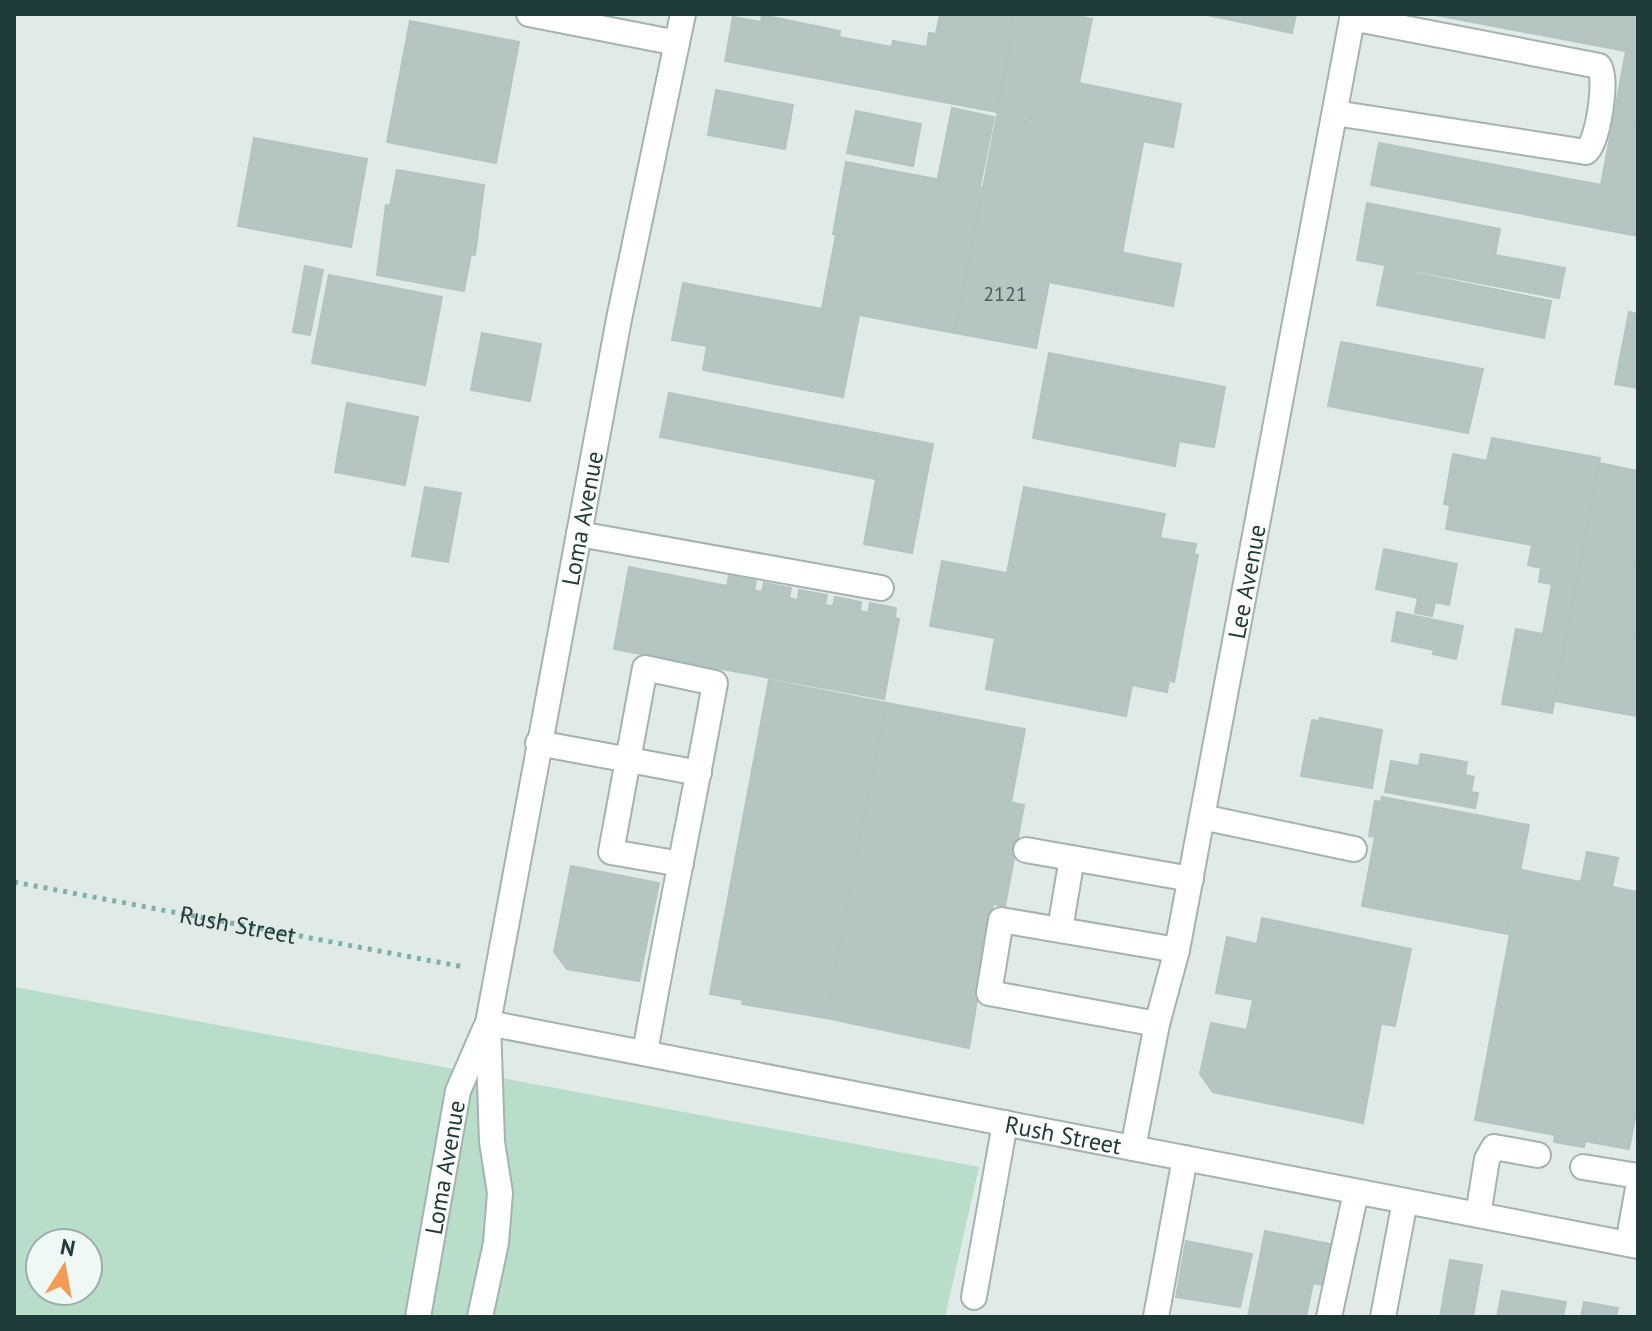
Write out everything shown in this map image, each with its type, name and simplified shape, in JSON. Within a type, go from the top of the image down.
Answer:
[{"type":"street","points":[[529,14],[677,43]]},
{"type":"street","name":"Loma Avenue","points":[[480,1317],[496,1243],[500,1193],[492,1142],[488,1023],[538,743],[683,14]]},
{"type":"street","points":[[1335,113],[1586,152],[1594,142],[1604,76],[1599,66],[1352,16]]},
{"type":"street","name":"Lee Avenue","points":[[1133,1148],[1157,1024],[1177,950],[1191,879],[1352,16]]},
{"type":"street","points":[[579,534],[881,588]]},
{"type":"street","points":[[645,1053],[699,773],[715,683],[645,668],[611,852],[681,864]]},
{"type":"street","points":[[538,743],[699,773]]},
{"type":"street","points":[[1202,817],[1354,849]]},
{"type":"street","points":[[1026,850],[1191,879]]},
{"type":"street","points":[[1060,929],[1072,858]]},
{"type":"street","points":[[1157,1024],[989,993],[1001,920],[1177,950]]},
{"type":"street","name":"Loma Avenue","points":[[418,1317],[458,1091],[488,1023]]},
{"type":"street","name":"Rush Street","points":[[488,1023],[1633,1245]]},
{"type":"street","points":[[974,1297],[1005,1123]]},
{"type":"street","points":[[1478,1215],[1487,1159],[1494,1147],[1538,1155]]},
{"type":"street","points":[[1156,1317],[1185,1158]]},
{"type":"street","points":[[1583,1167],[1638,1176]]},
{"type":"street","points":[[1633,1245],[1638,1188]]},
{"type":"street","points":[[1329,1317],[1356,1192]]},
{"type":"street","points":[[1383,1317],[1405,1201]]},
{"type":"path","name":"Rush Street","points":[[14,882],[464,967]]},
{"type":"green space","points":[[14,987],[979,1167],[945,1317],[14,1317]]},
{"type":"building","points":[[940,14],[1015,14],[997,112],[725,61],[733,17],[761,22],[762,15],[840,31],[839,37],[892,47],[893,41],[927,47],[929,33],[936,34]]},
{"type":"building","points":[[1017,14],[1068,14],[1092,19],[1079,83],[1181,104],[1173,147],[997,113]]},
{"type":"building","points":[[1203,14],[1296,14],[1292,33]]},
{"type":"building","points":[[1430,14],[1638,14],[1638,126],[1613,121],[1626,51]]},
{"type":"building","points":[[410,21],[519,42],[496,163],[387,142]]},
{"type":"building","points":[[716,90],[793,105],[785,149],[708,135]]},
{"type":"building","points":[[952,108],[994,117],[980,186],[938,178]]},
{"type":"building","points":[[856,111],[921,124],[913,166],[847,153]]},
{"type":"building","points":[[997,115],[1143,143],[1122,253],[976,224]]},
{"type":"building","points":[[1613,121],[1638,126],[1638,236],[1371,185],[1379,143],[1601,185]]},
{"type":"building","points":[[254,138],[367,159],[351,247],[238,226]]},
{"type":"building","points":[[846,162],[983,188],[969,259],[833,234]]},
{"type":"building","points":[[397,170],[484,185],[475,255],[471,254],[464,291],[377,275],[386,205],[390,206]]},
{"type":"building","points":[[1367,203],[1500,229],[1495,255],[1565,268],[1559,298],[1357,260]]},
{"type":"building","points":[[976,224],[1181,264],[1173,306],[1049,282],[1036,348],[955,333]]},
{"type":"building","points":[[836,235],[969,259],[955,333],[822,308]]},
{"type":"building","points":[[305,266],[323,270],[310,335],[293,332]]},
{"type":"building","points":[[1385,267],[1551,301],[1544,338],[1377,305]]},
{"type":"building","points":[[329,275],[442,297],[425,385],[312,363]]},
{"type":"building","points":[[683,283],[859,316],[843,397],[703,370],[707,346],[672,340]]},
{"type":"building","points":[[1629,312],[1638,314],[1638,388],[1615,384]]},
{"type":"building","points":[[482,333],[541,344],[530,401],[471,390]]},
{"type":"building","points":[[1341,342],[1483,369],[1468,433],[1328,406]]},
{"type":"building","points":[[1049,353],[1225,387],[1214,447],[1179,441],[1175,466],[1033,438]]},
{"type":"building","points":[[669,393],[933,444],[912,553],[864,544],[876,479],[660,437]]},
{"type":"building","points":[[347,403],[418,417],[405,485],[335,472]]},
{"type":"building","points":[[1492,438],[1600,458],[1586,532],[1444,504],[1453,454],[1487,461]]},
{"type":"building","points":[[1599,463],[1638,471],[1638,564],[1582,553]]},
{"type":"building","points":[[425,487],[461,493],[448,562],[412,556]]},
{"type":"building","points":[[1024,487],[1165,514],[1160,538],[1196,544],[1194,554],[1198,555],[1188,607],[1007,573]]},
{"type":"building","points":[[1450,505],[1586,532],[1552,713],[1502,704],[1516,629],[1543,634],[1552,584],[1539,582],[1541,568],[1528,565],[1532,545],[1446,529]]},
{"type":"building","points":[[1384,549],[1457,564],[1449,605],[1435,602],[1432,616],[1415,613],[1418,598],[1376,589]]},
{"type":"building","points":[[1582,553],[1638,564],[1638,638],[1569,624]]},
{"type":"building","points":[[942,561],[1188,607],[1174,682],[1169,680],[1167,692],[1132,685],[1126,716],[986,689],[995,638],[930,626]]},
{"type":"building","points":[[629,567],[727,586],[729,576],[756,581],[754,590],[762,592],[764,583],[791,588],[789,598],[798,600],[799,590],[827,595],[825,605],[833,606],[835,597],[861,602],[860,611],[868,613],[870,603],[896,608],[895,618],[899,619],[884,699],[614,649]]},
{"type":"building","points":[[1397,612],[1463,626],[1456,659],[1433,654],[1434,650],[1392,641]]},
{"type":"building","points":[[1569,624],[1638,638],[1637,716],[1554,701]]},
{"type":"building","points":[[769,680],[887,703],[826,1018],[742,1004],[743,1000],[710,994]]},
{"type":"building","points":[[887,703],[1025,729],[1011,802],[872,775]]},
{"type":"building","points":[[1320,718],[1382,730],[1372,788],[1301,776],[1312,720],[1319,721]]},
{"type":"building","points":[[1421,754],[1467,762],[1465,775],[1474,777],[1471,792],[1478,793],[1475,808],[1385,792],[1391,761],[1419,766]]},
{"type":"building","points":[[872,775],[1024,805],[1005,906],[852,878]]},
{"type":"building","points":[[1382,797],[1529,825],[1508,934],[1362,906],[1375,837],[1369,836],[1375,801],[1381,802]]},
{"type":"building","points":[[1587,852],[1618,858],[1612,887],[1638,892],[1638,1103],[1629,1149],[1585,1141],[1584,1147],[1554,1142],[1555,1135],[1475,1120],[1522,870],[1581,882]]},
{"type":"building","points":[[571,866],[659,883],[639,981],[567,969],[554,952]]},
{"type":"building","points":[[852,878],[993,904],[969,1048],[826,1018]]},
{"type":"building","points":[[1262,918],[1411,949],[1395,1026],[1216,993],[1227,937],[1257,944]]},
{"type":"building","points":[[1253,1000],[1381,1024],[1363,1123],[1213,1092],[1200,1074],[1211,1023],[1247,1030]]},
{"type":"building","points":[[1265,1231],[1340,1246],[1332,1287],[1313,1283],[1306,1317],[1248,1317]]},
{"type":"building","points":[[1186,1241],[1252,1254],[1240,1307],[1176,1297]]},
{"type":"building","points":[[1450,1260],[1482,1265],[1473,1317],[1440,1317]]},
{"type":"building","points":[[1502,1291],[1566,1302],[1563,1317],[1497,1317]]},
{"type":"building","points":[[1584,1302],[1618,1308],[1616,1317],[1581,1317]]}]
